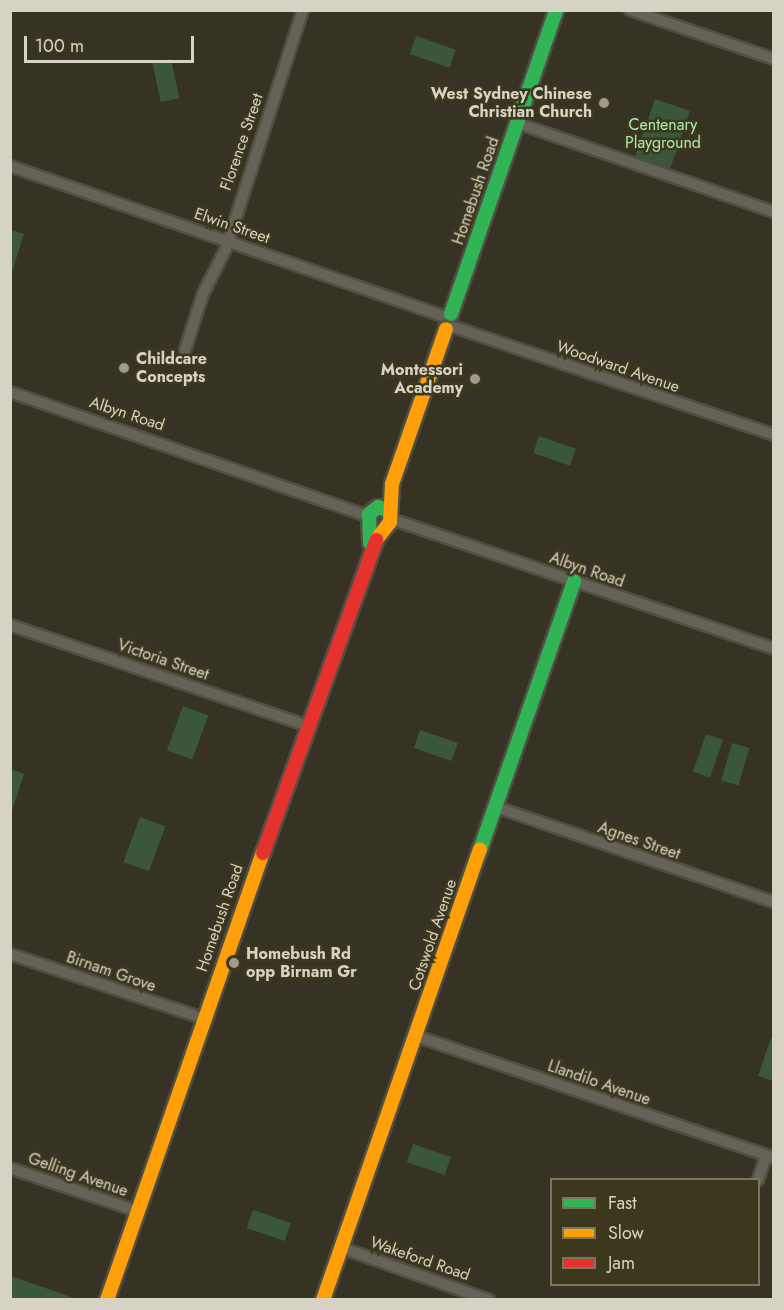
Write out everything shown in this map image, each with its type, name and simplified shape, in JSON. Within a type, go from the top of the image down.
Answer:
[{"type":"main road","name":"Homebush Road","points":[[107,1299],[202,1018],[369,549],[373,524],[386,512],[392,484],[556,10]]},
{"type":"main road","name":"Homebush Road","points":[[373,524],[386,512]]},
{"type":"main road","name":"Cotswold Avenue","points":[[323,1299],[574,581]]},
{"type":"street","name":"Florence Street","points":[[184,350],[227,240],[303,10]]},
{"type":"street","points":[[630,10],[774,59]]},
{"type":"street","points":[[517,123],[774,212]]},
{"type":"street","name":"Elwin Street","points":[[10,166],[227,240],[448,322]]},
{"type":"street","name":"Woodward Avenue","points":[[448,322],[774,435]]},
{"type":"street","name":"Albyn Road","points":[[10,392],[373,524]]},
{"type":"street","name":"Albyn Road","points":[[386,512],[574,581],[774,649]]},
{"type":"street","name":"Victoria Street","points":[[10,625],[306,725]]},
{"type":"street","name":"Agnes Street","points":[[495,807],[774,902]]},
{"type":"street","name":"Birnam Grove","points":[[10,954],[202,1018]]},
{"type":"street","name":"Llandilo Avenue","points":[[416,1036],[770,1157]]},
{"type":"street","points":[[759,1178],[770,1157]]},
{"type":"street","name":"Gelling Avenue","points":[[10,1168],[137,1211]]},
{"type":"street","name":"Wakeford Road","points":[[342,1248],[489,1299]]},
{"type":"green space","points":[[416,36],[456,50],[450,68],[410,54]]},
{"type":"green space","points":[[171,59],[179,98],[161,102],[152,63]]},
{"type":"green space","name":"Centenary Playground","points":[[655,99],[690,111],[670,170],[635,158]]},
{"type":"green space","points":[[11,230],[24,234],[12,272],[10,272]]},
{"type":"green space","points":[[539,436],[576,449],[570,466],[533,453]]},
{"type":"green space","points":[[183,706],[208,715],[192,759],[167,750]]},
{"type":"green space","points":[[420,730],[458,743],[452,761],[414,748]]},
{"type":"green space","points":[[706,734],[723,740],[710,778],[693,772]]},
{"type":"green space","points":[[732,743],[749,748],[739,785],[721,780]]},
{"type":"green space","points":[[10,769],[24,774],[11,814]]},
{"type":"green space","points":[[140,817],[165,826],[149,871],[124,862]]},
{"type":"green space","points":[[771,1038],[773,1038],[773,1081],[758,1076]]},
{"type":"green space","points":[[413,1144],[451,1157],[445,1175],[407,1162]]},
{"type":"green space","points":[[253,1210],[291,1223],[285,1241],[247,1228]]},
{"type":"green space","points":[[11,1276],[77,1299],[11,1299]]},
{"type":"traffic: fast","points":[[451,314],[556,10]]},
{"type":"traffic: fast","points":[[370,543],[369,514],[378,507],[387,510]]},
{"type":"traffic: fast","points":[[480,850],[574,581]]},
{"type":"traffic: slow","points":[[376,540],[390,522],[392,484],[446,329]]},
{"type":"traffic: slow","points":[[323,1300],[480,850]]},
{"type":"traffic: slow","points":[[107,1300],[263,853]]},
{"type":"traffic: jam","points":[[263,853],[376,540]]},
{"type":"place","name":"West Sydney Chinese Christian Church","points":[[604,103]]},
{"type":"place","name":"Childcare Concepts","points":[[124,368]]},
{"type":"place","name":"Montessori Academy","points":[[475,379]]},
{"type":"place","name":"Homebush Rd opp Birnam Gr","points":[[234,963]]}]
